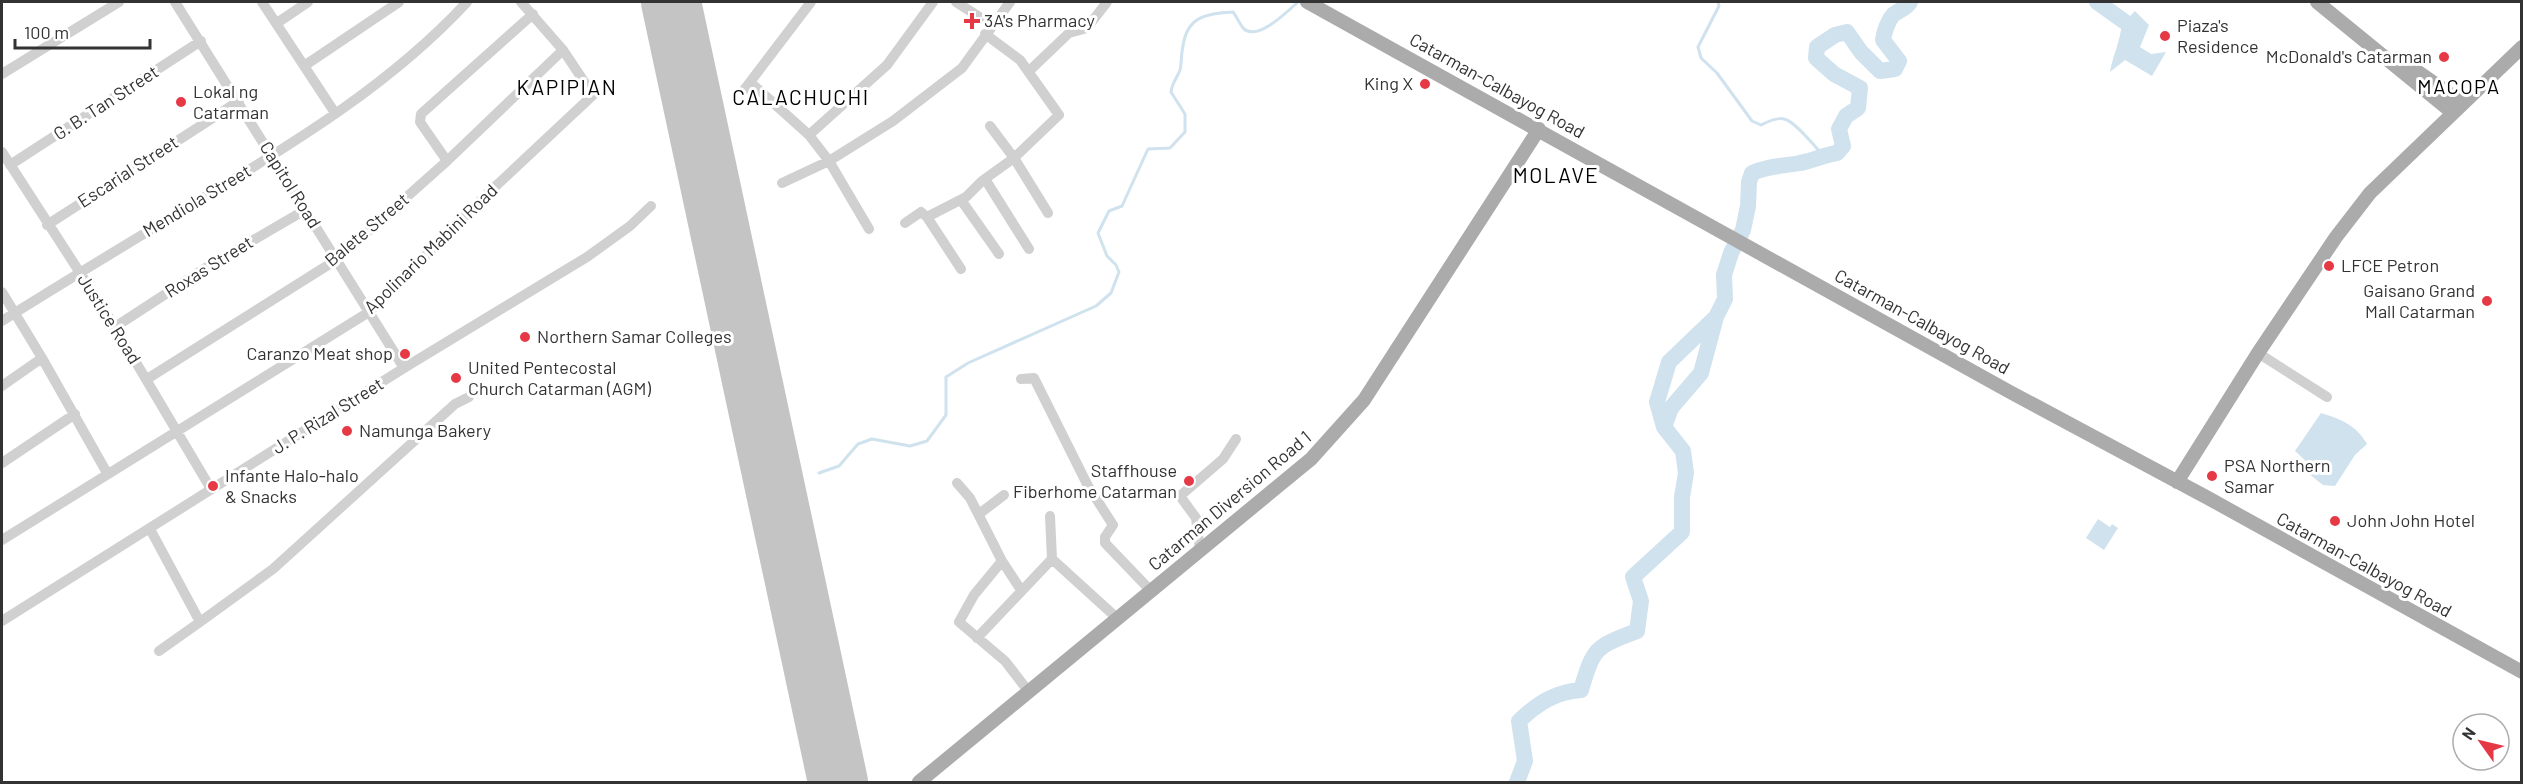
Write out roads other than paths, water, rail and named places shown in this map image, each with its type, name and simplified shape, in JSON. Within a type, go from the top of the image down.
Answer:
[{"type":"main road","name":"Catarman-Calbayog Road","points":[[1307,2],[2010,392],[2522,672]]},
{"type":"main road","points":[[2317,2],[2339,16],[2458,108]]},
{"type":"main road","points":[[2326,2],[2339,16]]},
{"type":"main road","points":[[2177,482],[2258,353],[2336,237],[2370,193],[2522,47]]},
{"type":"main road","name":"Catarman Diversion Road 1","points":[[920,783],[1311,459],[1364,400],[1539,129]]},
{"type":"street","points":[[2,74],[119,2]]},
{"type":"street","name":"Capitol Road","points":[[175,2],[404,368]]},
{"type":"street","points":[[262,2],[335,113]]},
{"type":"street","points":[[277,24],[308,2]]},
{"type":"street","points":[[304,66],[399,2]]},
{"type":"street","name":"Mendiola Street","points":[[2,321],[272,156],[335,113],[394,71],[439,32],[466,2]]},
{"type":"street","name":"Apolinario Mabini Road","points":[[2,540],[369,312],[482,199],[593,95],[563,50],[521,2]]},
{"type":"street","points":[[811,2],[747,86],[808,135],[829,160],[869,229]]},
{"type":"street","points":[[808,135],[887,65],[933,2]]},
{"type":"street","points":[[956,2],[992,25]]},
{"type":"street","points":[[782,183],[829,160],[893,122],[962,68],[1010,2]]},
{"type":"street","points":[[1029,71],[1070,33],[1087,28],[1107,2]]},
{"type":"street","points":[[447,161],[420,122],[421,114],[533,14]]},
{"type":"street","points":[[927,217],[961,200],[1014,158],[1059,115],[1020,60],[985,34]]},
{"type":"street","name":"G. B. Tan Street","points":[[10,165],[201,41]]},
{"type":"street","name":"Balete Street","points":[[147,379],[336,260],[447,161],[563,50]]},
{"type":"street","name":"Escarial Street","points":[[47,225],[238,101]]},
{"type":"street","points":[[990,126],[1014,158],[1047,213]]},
{"type":"street","name":"Justice Road","points":[[2,152],[115,327],[211,489]]},
{"type":"street","points":[[985,179],[1029,249]]},
{"type":"street","points":[[961,200],[999,254]]},
{"type":"street","name":"J. P. Rizal Street","points":[[2,621],[404,368],[587,257],[630,226],[651,206]]},
{"type":"street","name":"Roxas Street","points":[[115,327],[207,267],[305,210]]},
{"type":"street","points":[[905,223],[921,212],[927,217],[961,269]]},
{"type":"street","points":[[2,292],[75,414],[107,473]]},
{"type":"street","points":[[2258,353],[2327,397]]},
{"type":"street","points":[[2,386],[42,358]]},
{"type":"street","points":[[1021,379],[1034,378],[1088,486],[1113,525],[1105,537],[1105,543],[1151,591]]},
{"type":"street","points":[[159,651],[273,569],[455,404],[469,397]]},
{"type":"street","points":[[2,463],[75,414]]},
{"type":"street","points":[[1200,551],[1196,518],[1180,495],[1223,459],[1236,439]]},
{"type":"street","points":[[957,483],[970,498],[1002,561],[1021,590]]},
{"type":"street","points":[[979,514],[1004,495]]},
{"type":"street","points":[[1050,516],[1052,559],[1118,619]]},
{"type":"street","points":[[150,529],[200,622]]},
{"type":"street","points":[[977,638],[1052,559]]},
{"type":"street","points":[[1002,561],[974,595],[959,622],[1005,661],[1029,692]]},
{"type":"water","points":[[2135,11],[2149,25],[2140,47],[2151,54],[2166,52],[2152,76],[2125,60],[2110,72],[2121,31],[2121,20],[2129,17]]},
{"type":"water","points":[[2321,413],[2347,424],[2363,437],[2367,444],[2355,455],[2335,486],[2323,485],[2309,474],[2308,463],[2295,451]]},
{"type":"water","points":[[2098,519],[2110,527],[2112,524],[2118,528],[2104,550],[2086,538]]},
{"type":"waterway","points":[[819,473],[839,466],[858,444],[872,439],[910,446],[927,441],[946,415],[946,377],[968,363],[1096,306],[1111,293],[1119,272],[1107,256],[1098,233],[1109,211],[1122,206],[1148,149],[1170,148],[1185,132],[1185,114],[1171,92],[1180,70],[1182,49],[1189,28],[1194,22],[1207,15],[1233,12],[1244,29],[1250,32],[1257,31],[1280,18],[1298,2]]},
{"type":"waterway","points":[[1718,2],[1719,6],[1698,47],[1701,58],[1717,73],[1752,121],[1761,125],[1772,120],[1784,119],[1799,129],[1823,155]]},
{"type":"waterway","points":[[1664,427],[1671,408],[1701,373],[1716,317],[1725,299],[1724,275],[1731,253],[1743,230],[1752,173],[1837,153],[1843,146],[1839,129],[1846,116],[1858,108],[1860,88],[1834,74],[1816,58],[1817,47],[1835,35],[1847,32],[1861,52],[1880,71],[1895,69],[1899,61],[1883,40],[1893,15],[1910,2]]},
{"type":"waterway","points":[[2097,2],[2125,22]]},
{"type":"waterway","points":[[1517,782],[1525,761],[1519,721],[1547,700],[1563,693],[1581,690],[1589,665],[1598,650],[1612,641],[1637,631],[1641,601],[1633,577],[1682,532],[1682,497],[1686,473],[1683,451],[1664,427],[1657,402],[1669,362],[1716,317]]},
{"type":"place","name":"3A's Pharmacy","points":[[972,21]]},
{"type":"place","name":"Piaza's Residence","points":[[2165,36]]},
{"type":"place","name":"McDonald's Catarman","points":[[2444,57]]},
{"type":"place","name":"King X","points":[[1425,84]]},
{"type":"place","name":"Lokal ng Catarman","points":[[181,102]]},
{"type":"place","name":"LFCE Petron","points":[[2329,266]]},
{"type":"place","name":"Gaisano Grand Mall Catarman","points":[[2487,301]]},
{"type":"place","name":"Northern Samar Colleges","points":[[525,337]]},
{"type":"place","name":"Caranzo Meat shop","points":[[405,354]]},
{"type":"place","name":"United Pentecostal Church Catarman (AGM)","points":[[456,378]]},
{"type":"place","name":"Namunga Bakery","points":[[347,431]]},
{"type":"place","name":"PSA Northern Samar","points":[[2212,476]]},
{"type":"place","name":"Staffhouse Fiberhome Catarman","points":[[1189,481]]},
{"type":"place","name":"Infante Halo-halo & Snacks","points":[[213,486]]},
{"type":"place","name":"John John Hotel","points":[[2335,521]]},
{"type":"district","name":"MACOPA","points":[[2459,87]]},
{"type":"district","name":"KAPIPIAN","points":[[567,88]]},
{"type":"district","name":"CALACHUCHI","points":[[801,98]]},
{"type":"district","name":"MOLAVE","points":[[1556,176]]}]
